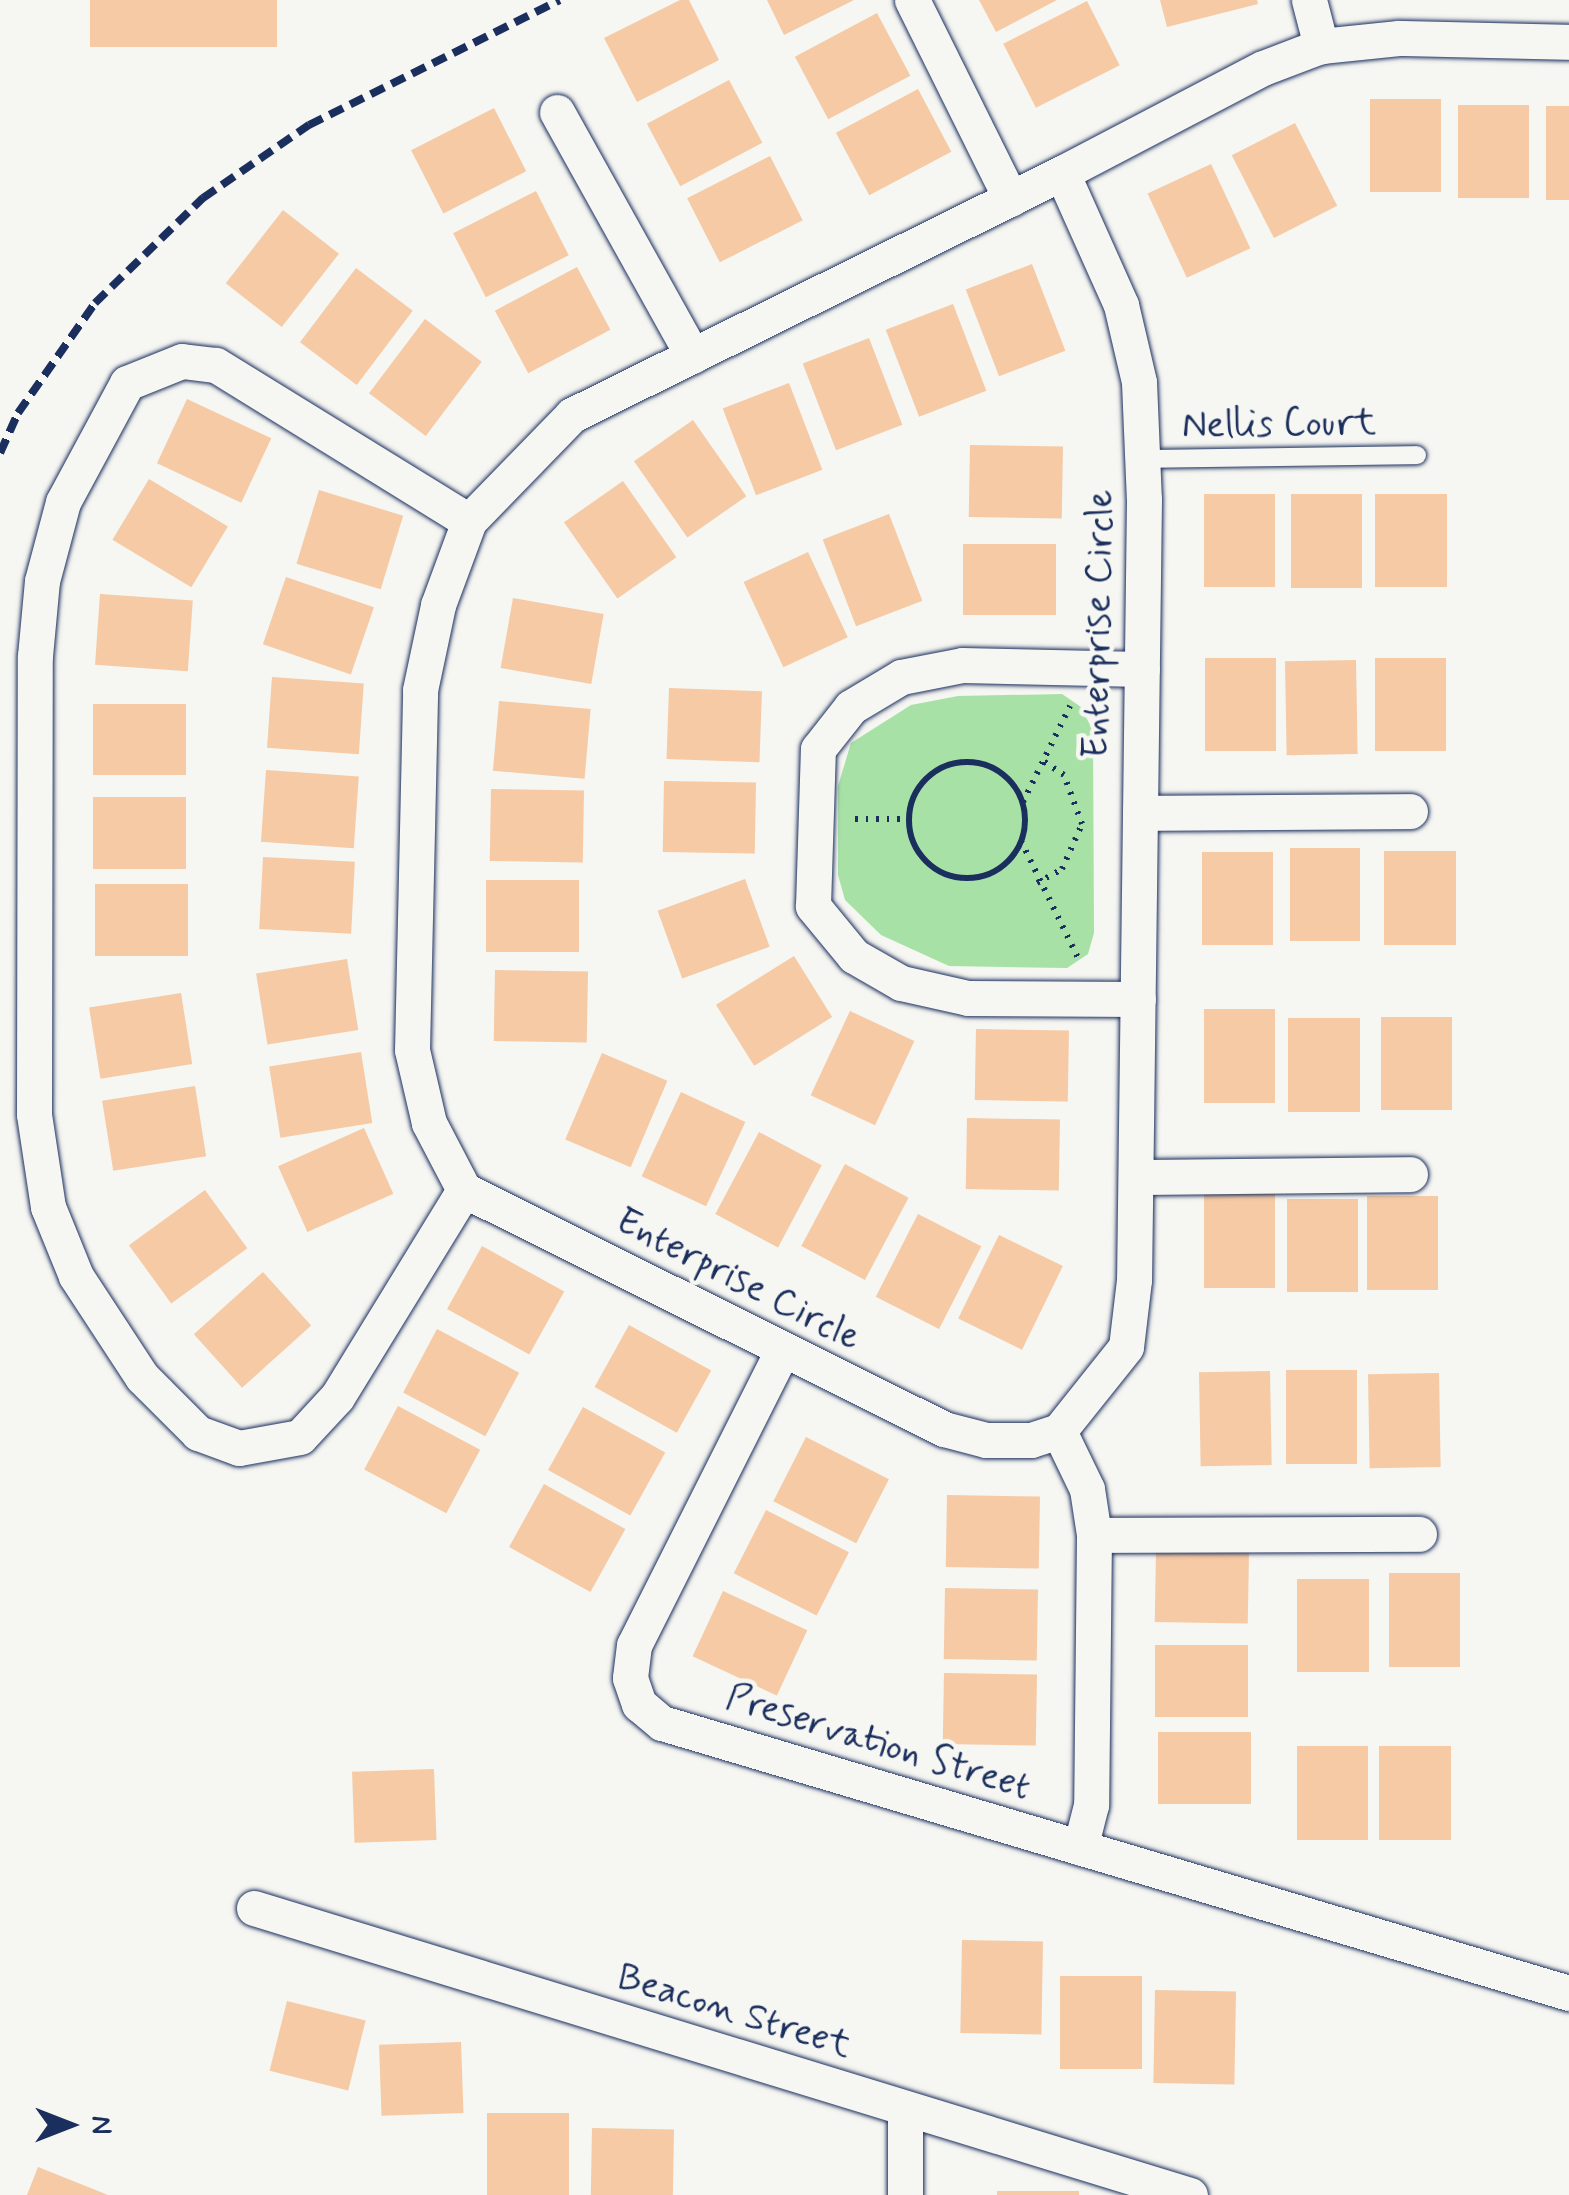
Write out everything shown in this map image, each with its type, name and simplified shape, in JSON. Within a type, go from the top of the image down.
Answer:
[{"type":"street","points":[[912,0],[1011,199]]},
{"type":"street","points":[[1309,0],[1322,46]]},
{"type":"street","points":[[469,520],[216,365],[182,361],[126,382],[64,502],[42,581],[35,656],[34,1114],[48,1207],[76,1276],[142,1377],[198,1433],[240,1448],[300,1437],[337,1397],[464,1190],[429,1123],[412,1050],[420,690],[438,605],[469,520],[572,415],[1011,199],[1263,68],[1322,46],[1399,38],[1569,42]]},
{"type":"street","points":[[557,112],[693,356]]},
{"type":"street","name":"Enterprise Circle","points":[[464,1190],[944,1429],[986,1440],[1031,1440],[1059,1431],[1126,1347],[1136,1177],[1143,460],[1139,382],[1122,305],[1062,173]]},
{"type":"street","points":[[1138,999],[968,998],[901,982],[854,956],[814,906],[818,749],[851,707],[901,676],[962,665],[1142,669]]},
{"type":"street","points":[[1140,813],[1410,811]]},
{"type":"street","points":[[1136,1177],[1410,1174]]},
{"type":"street","name":"Preservation Street","points":[[782,1351],[634,1645],[630,1678],[639,1704],[662,1723],[1569,1993]]},
{"type":"street","points":[[1059,1431],[1086,1489],[1094,1535],[1091,1805],[1080,1848]]},
{"type":"street","points":[[1094,1535],[1420,1534]]},
{"type":"street","name":"Beacon Street","points":[[254,1908],[1190,2195]]},
{"type":"street","points":[[905,2109],[905,2195]]},
{"type":"lane","name":"Nellis Court","points":[[1143,460],[1417,455]]},
{"type":"path","points":[[1080,998],[1080,954],[1037,883],[1021,840],[1023,802],[1040,759],[1096,668]]},
{"type":"path","points":[[1037,883],[1062,868],[1082,824],[1064,775],[1040,759]]},
{"type":"path","points":[[1021,840],[999,869],[964,879],[947,875],[918,853],[908,818],[920,785],[950,764],[986,765],[1014,786],[1023,802]]},
{"type":"path","points":[[816,818],[908,818]]},
{"type":"green space","points":[[1062,694],[1081,707],[1093,731],[1094,933],[1088,954],[1067,968],[949,966],[881,935],[845,900],[838,875],[838,786],[851,743],[911,705],[958,696]]},
{"type":"building","points":[[90,0],[277,0],[277,47],[90,47]]},
{"type":"building","points":[[680,0],[689,0],[719,60],[637,102],[604,38]]},
{"type":"building","points":[[767,0],[854,0],[784,35]]},
{"type":"building","points":[[979,0],[1057,0],[996,32]]},
{"type":"building","points":[[1160,0],[1257,0],[1258,4],[1167,27]]},
{"type":"building","points":[[1087,1],[1120,65],[1036,108],[1003,44]]},
{"type":"building","points":[[877,13],[910,76],[828,119],[795,57]]},
{"type":"building","points":[[729,80],[762,143],[680,186],[647,124]]},
{"type":"building","points":[[918,89],[951,152],[869,195],[836,133]]},
{"type":"building","points":[[1370,99],[1441,99],[1441,192],[1370,192]]},
{"type":"building","points":[[1458,105],[1529,105],[1529,198],[1458,198]]},
{"type":"building","points":[[1546,106],[1569,106],[1569,200],[1546,200]]},
{"type":"building","points":[[494,108],[526,171],[443,213],[411,150]]},
{"type":"building","points":[[1295,123],[1337,206],[1274,238],[1232,155]]},
{"type":"building","points":[[770,156],[803,220],[720,262],[687,198]]},
{"type":"building","points":[[1211,164],[1250,248],[1187,278],[1148,194]]},
{"type":"building","points":[[536,191],[569,255],[486,297],[453,233]]},
{"type":"building","points":[[283,210],[339,254],[282,327],[226,283]]},
{"type":"building","points":[[1032,264],[1065,351],[999,376],[966,289]]},
{"type":"building","points":[[577,267],[610,330],[528,373],[495,311]]},
{"type":"building","points":[[356,268],[413,311],[357,385],[300,342]]},
{"type":"building","points":[[953,304],[986,391],[919,417],[886,330]]},
{"type":"building","points":[[425,319],[482,362],[426,436],[369,393]]},
{"type":"building","points":[[869,338],[902,425],[836,450],[803,363]]},
{"type":"building","points":[[789,383],[822,470],[756,495],[723,408]]},
{"type":"building","points":[[187,399],[271,438],[241,503],[157,463]]},
{"type":"building","points":[[693,420],[746,496],[687,537],[634,461]]},
{"type":"building","points":[[970,445],[1063,447],[1062,519],[969,517]]},
{"type":"building","points":[[149,479],[228,526],[191,587],[112,540]]},
{"type":"building","points":[[623,481],[676,557],[617,598],[564,522]]},
{"type":"building","points":[[319,490],[403,516],[381,589],[296,564]]},
{"type":"building","points":[[1204,494],[1275,494],[1275,587],[1204,587]]},
{"type":"building","points":[[1291,494],[1362,494],[1362,588],[1291,588]]},
{"type":"building","points":[[1375,494],[1447,494],[1447,587],[1375,587]]},
{"type":"building","points":[[889,514],[922,601],[856,626],[823,539]]},
{"type":"building","points":[[963,544],[1056,544],[1056,615],[963,615]]},
{"type":"building","points":[[808,552],[848,637],[783,667],[744,582]]},
{"type":"building","points":[[286,577],[374,607],[351,674],[263,644]]},
{"type":"building","points":[[100,594],[193,600],[188,671],[95,665]]},
{"type":"building","points":[[513,598],[604,614],[591,684],[501,668]]},
{"type":"building","points":[[1205,658],[1276,658],[1276,751],[1205,751]]},
{"type":"building","points":[[1375,658],[1446,658],[1446,751],[1375,751]]},
{"type":"building","points":[[1356,660],[1358,754],[1287,755],[1285,661]]},
{"type":"building","points":[[272,677],[364,683],[359,754],[267,748]]},
{"type":"building","points":[[669,688],[762,691],[759,762],[667,759]]},
{"type":"building","points":[[499,701],[591,709],[585,779],[493,771]]},
{"type":"building","points":[[93,704],[186,704],[186,775],[93,775]]},
{"type":"building","points":[[266,770],[359,776],[354,848],[261,842]]},
{"type":"building","points":[[664,781],[756,783],[755,854],[663,852]]},
{"type":"building","points":[[491,789],[584,791],[583,863],[490,861]]},
{"type":"building","points":[[93,797],[186,797],[186,869],[93,869]]},
{"type":"building","points":[[1290,848],[1360,848],[1360,941],[1290,941]]},
{"type":"building","points":[[1384,851],[1456,851],[1456,945],[1384,945]]},
{"type":"building","points":[[1202,852],[1273,852],[1273,945],[1202,945]]},
{"type":"building","points":[[263,857],[355,862],[351,934],[259,929]]},
{"type":"building","points":[[745,879],[770,947],[682,978],[658,911]]},
{"type":"building","points":[[486,880],[579,880],[579,952],[486,952]]},
{"type":"building","points":[[95,884],[188,884],[188,956],[95,956]]},
{"type":"building","points":[[794,956],[832,1017],[754,1066],[716,1005]]},
{"type":"building","points":[[347,959],[358,1030],[267,1045],[256,973]]},
{"type":"building","points":[[495,970],[588,972],[587,1043],[494,1041]]},
{"type":"building","points":[[181,993],[192,1064],[100,1079],[89,1008]]},
{"type":"building","points":[[1204,1009],[1275,1009],[1275,1103],[1204,1103]]},
{"type":"building","points":[[850,1011],[914,1041],[875,1125],[811,1095]]},
{"type":"building","points":[[1381,1017],[1452,1017],[1452,1110],[1381,1110]]},
{"type":"building","points":[[1288,1018],[1360,1018],[1360,1112],[1288,1112]]},
{"type":"building","points":[[976,1029],[1069,1031],[1068,1102],[975,1100]]},
{"type":"building","points":[[361,1052],[372,1123],[280,1138],[269,1067]]},
{"type":"building","points":[[602,1053],[667,1081],[631,1167],[565,1140]]},
{"type":"building","points":[[195,1086],[206,1156],[113,1171],[102,1101]]},
{"type":"building","points":[[681,1092],[745,1122],[706,1206],[642,1176]]},
{"type":"building","points":[[967,1118],[1060,1120],[1059,1191],[966,1189]]},
{"type":"building","points":[[364,1128],[393,1194],[307,1232],[278,1166]]},
{"type":"building","points":[[759,1132],[822,1165],[778,1247],[715,1214]]},
{"type":"building","points":[[845,1164],[909,1198],[865,1280],[801,1246]]},
{"type":"building","points":[[205,1190],[247,1248],[171,1304],[129,1245]]},
{"type":"building","points":[[1204,1194],[1275,1194],[1275,1288],[1204,1288]]},
{"type":"building","points":[[1367,1196],[1438,1196],[1438,1290],[1367,1290]]},
{"type":"building","points":[[1287,1199],[1358,1199],[1358,1292],[1287,1292]]},
{"type":"building","points":[[918,1214],[981,1246],[939,1329],[876,1297]]},
{"type":"building","points":[[999,1235],[1063,1266],[1022,1350],[958,1319]]},
{"type":"building","points":[[482,1246],[564,1292],[529,1355],[447,1309]]},
{"type":"building","points":[[263,1272],[311,1326],[242,1388],[194,1334]]},
{"type":"building","points":[[629,1325],[711,1371],[677,1433],[595,1387]]},
{"type":"building","points":[[437,1329],[519,1373],[485,1436],[403,1393]]},
{"type":"building","points":[[1286,1370],[1357,1370],[1357,1464],[1286,1464]]},
{"type":"building","points":[[1270,1371],[1272,1465],[1201,1466],[1199,1372]]},
{"type":"building","points":[[1439,1373],[1441,1467],[1370,1468],[1368,1374]]},
{"type":"building","points":[[398,1406],[480,1450],[446,1513],[364,1470]]},
{"type":"building","points":[[583,1407],[665,1453],[630,1516],[548,1470]]},
{"type":"building","points":[[806,1437],[889,1479],[856,1543],[773,1501]]},
{"type":"building","points":[[544,1484],[625,1529],[590,1592],[509,1547]]},
{"type":"building","points":[[947,1495],[1040,1497],[1039,1569],[946,1567]]},
{"type":"building","points":[[766,1510],[849,1552],[817,1615],[734,1573]]},
{"type":"building","points":[[1156,1551],[1249,1553],[1248,1624],[1155,1622]]},
{"type":"building","points":[[1389,1573],[1460,1573],[1460,1667],[1389,1667]]},
{"type":"building","points":[[1297,1579],[1369,1579],[1369,1672],[1297,1672]]},
{"type":"building","points":[[945,1588],[1038,1590],[1037,1661],[944,1659]]},
{"type":"building","points":[[723,1591],[807,1630],[777,1696],[693,1656]]},
{"type":"building","points":[[1155,1645],[1248,1645],[1248,1717],[1155,1717]]},
{"type":"building","points":[[944,1673],[1037,1675],[1036,1746],[943,1744]]},
{"type":"building","points":[[1158,1732],[1251,1732],[1251,1804],[1158,1804]]},
{"type":"building","points":[[1297,1746],[1368,1746],[1368,1840],[1297,1840]]},
{"type":"building","points":[[1379,1746],[1451,1746],[1451,1840],[1379,1840]]},
{"type":"building","points":[[434,1769],[436,1840],[355,1843],[352,1772]]},
{"type":"building","points":[[962,1940],[1043,1941],[1041,2034],[960,2033]]},
{"type":"building","points":[[1060,1976],[1142,1976],[1142,2069],[1060,2069]]},
{"type":"building","points":[[1155,1990],[1236,1991],[1234,2084],[1153,2083]]},
{"type":"building","points":[[287,2001],[366,2021],[348,2090],[270,2071]]},
{"type":"building","points":[[461,2042],[463,2113],[382,2116],[379,2045]]},
{"type":"building","points":[[487,2113],[569,2113],[569,2195],[487,2195]]},
{"type":"building","points":[[592,2128],[674,2129],[673,2195],[591,2195]]},
{"type":"building","points":[[38,2167],[108,2195],[27,2195]]},
{"type":"building","points":[[997,2191],[1079,2191],[1079,2195],[997,2195]]},
{"type":"railway","points":[[0,453],[18,413],[95,303],[203,198],[309,125],[560,0]]}]
